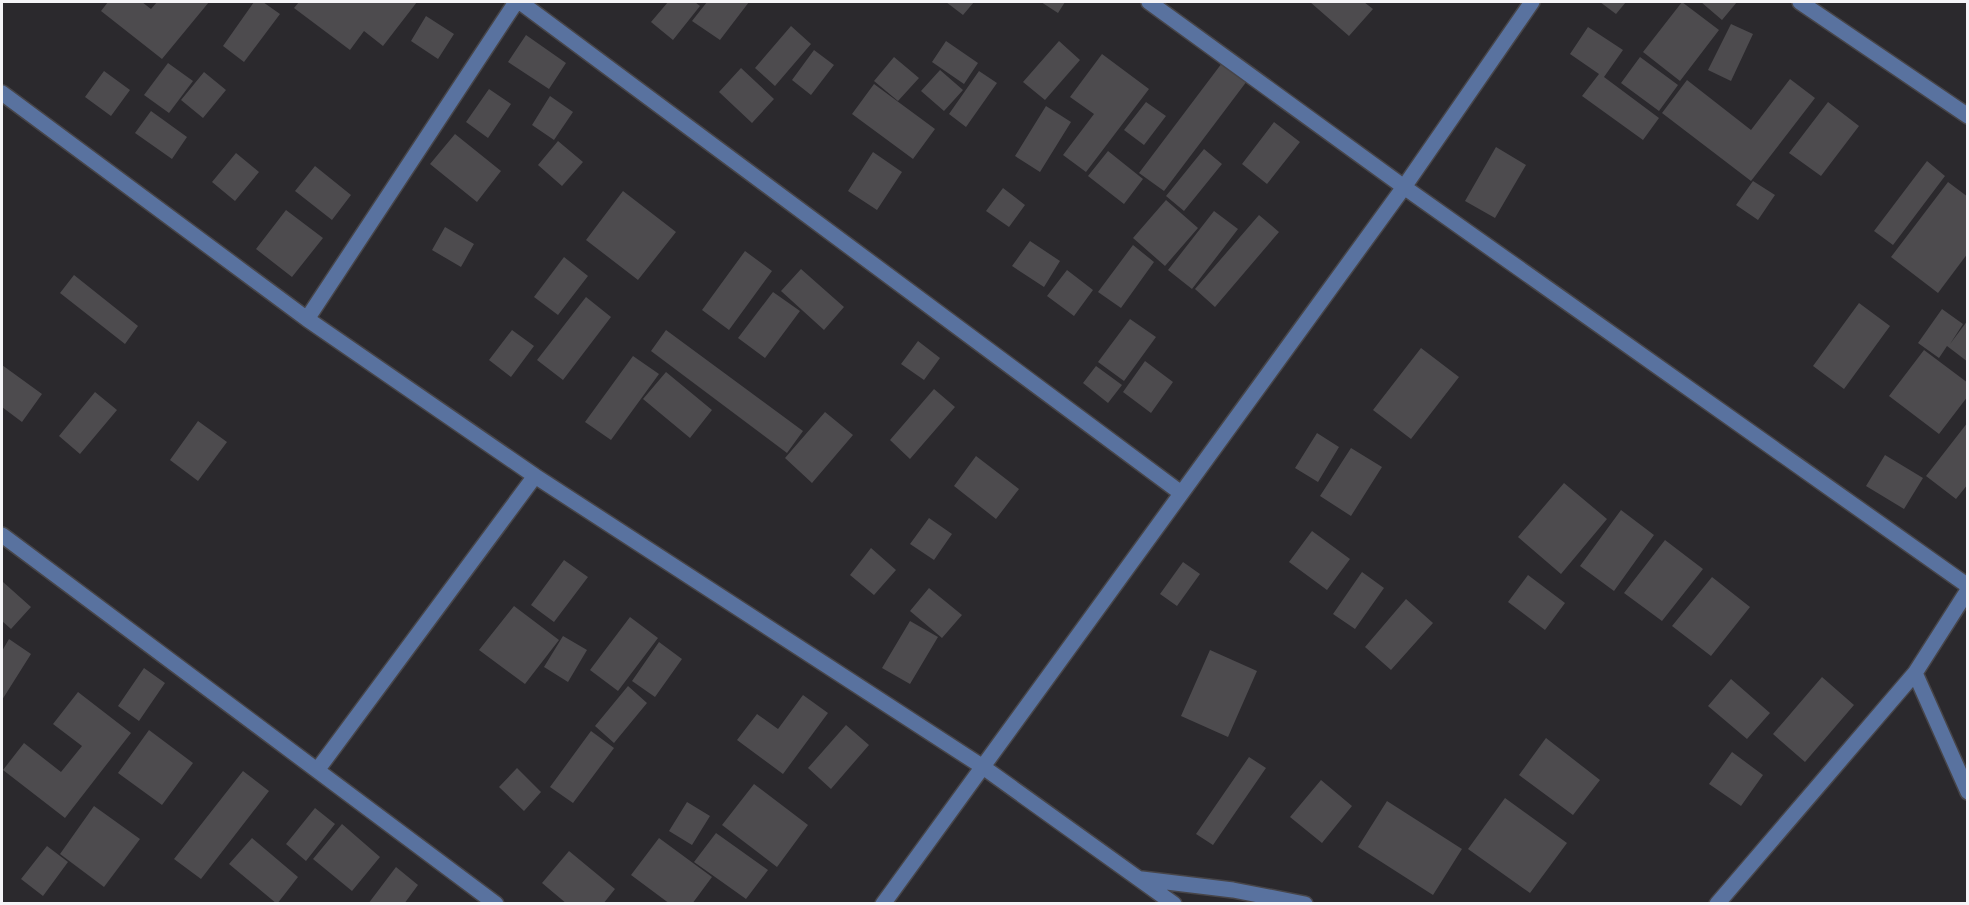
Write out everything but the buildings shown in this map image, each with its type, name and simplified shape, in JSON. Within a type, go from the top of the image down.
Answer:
[{"type":"street","points":[[308,319],[518,2],[1181,493]]},
{"type":"street","points":[[1149,2],[1404,187],[1968,588],[1915,673],[1717,903]]},
{"type":"street","points":[[883,903],[1404,187],[1532,2]]},
{"type":"street","points":[[1800,2],[1968,116]]},
{"type":"street","points":[[2,93],[308,319],[535,476],[983,767],[1174,903]]},
{"type":"street","points":[[318,769],[535,476]]},
{"type":"street","points":[[2,535],[496,903]]},
{"type":"street","points":[[1915,673],[1968,792]]},
{"type":"street","points":[[1140,879],[1233,890],[1305,903]]}]
